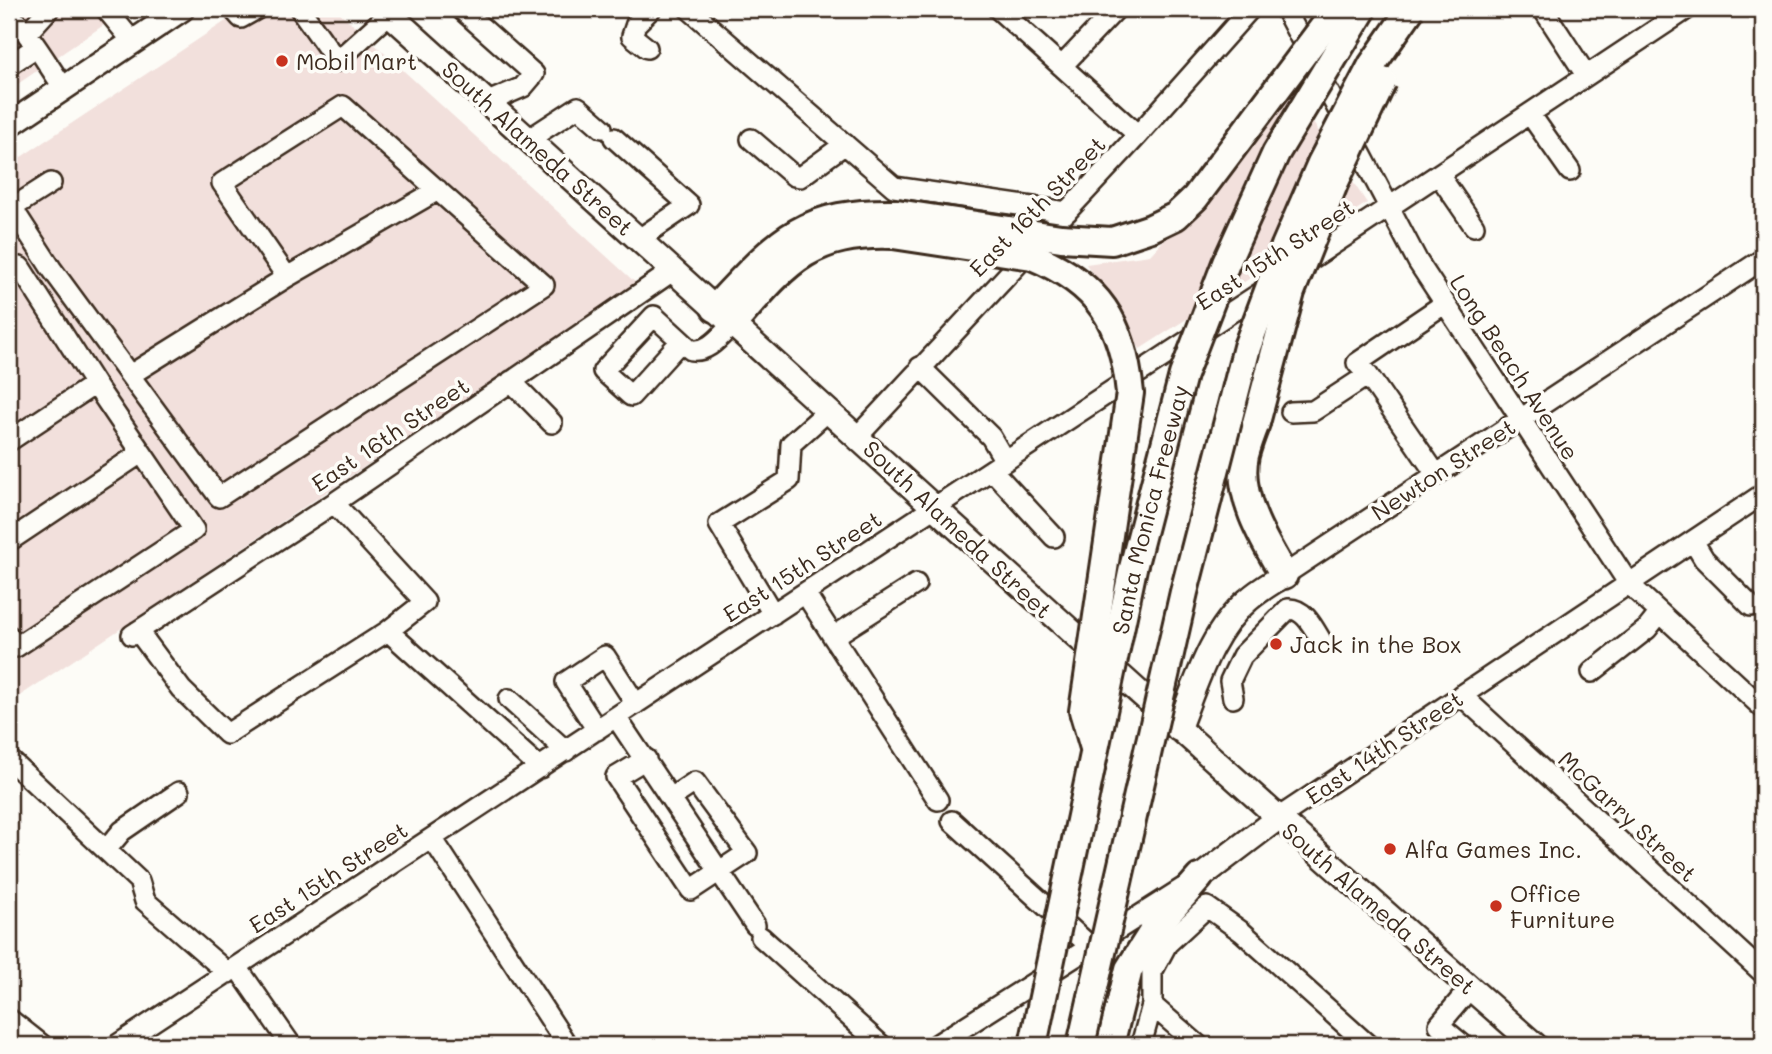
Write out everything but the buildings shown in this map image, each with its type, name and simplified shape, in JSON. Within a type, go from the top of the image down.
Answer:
[{"type":"highway","points":[[724,316],[808,250],[835,238],[863,234],[895,224],[1112,241],[1151,228],[1175,216],[1195,198],[1337,9]]},
{"type":"highway","name":"Santa Monica Freeway","points":[[1033,1045],[1133,568],[1183,375],[1226,262],[1276,153],[1363,9]]},
{"type":"highway","points":[[1081,1045],[1184,592],[1247,347],[1285,246],[1321,163],[1372,65],[1411,9]]},
{"type":"highway","points":[[1284,575],[1261,535],[1247,497],[1244,457],[1256,423],[1291,292],[1330,196],[1382,82],[1426,9]]},
{"type":"highway","points":[[895,224],[1032,256],[1051,264],[1083,285],[1115,324],[1127,357],[1130,393],[1083,711],[1095,750]]},
{"type":"highway","points":[[1110,1045],[1129,970],[1155,928],[1199,878]]},
{"type":"main road","points":[[9,125],[182,9]]},
{"type":"main road","name":"South Alameda Street","points":[[387,11],[1178,729],[1535,1045]]},
{"type":"main road","name":"Newton Street","points":[[1178,729],[1211,647],[1227,622],[1247,600],[1284,575]]},
{"type":"main road","name":"East 14th Street","points":[[1199,878],[1278,818]]},
{"type":"street","points":[[11,61],[32,40],[49,9]]},
{"type":"street","points":[[106,9],[133,42]]},
{"type":"street","points":[[233,9],[241,18],[257,9]]},
{"type":"street","points":[[461,9],[534,74],[523,87],[488,102]]},
{"type":"street","points":[[647,48],[632,36],[636,24],[651,9]]},
{"type":"street","points":[[689,9],[894,187],[1067,212]]},
{"type":"street","points":[[998,9],[1138,135]]},
{"type":"street","points":[[1062,66],[1116,9]]},
{"type":"street","name":"East 16th Street","points":[[858,436],[1138,135],[1250,9]]},
{"type":"street","name":"Long Beach Avenue","points":[[1285,9],[1387,209],[1518,419],[1629,584],[1763,708]]},
{"type":"street","points":[[1543,9],[1586,75]]},
{"type":"street","name":"East 15th Street","points":[[117,1045],[999,466],[1687,9]]},
{"type":"street","points":[[308,12],[337,61],[387,11]]},
{"type":"street","points":[[9,15],[32,40],[64,88]]},
{"type":"street","points":[[51,183],[10,206],[51,268],[219,497],[544,285],[343,106],[222,183],[293,274]]},
{"type":"street","points":[[529,139],[578,107],[689,205],[639,239]]},
{"type":"street","points":[[1530,114],[1570,171]]},
{"type":"street","points":[[751,139],[794,176],[800,177],[845,145]]},
{"type":"street","points":[[1438,175],[1474,226]]},
{"type":"street","points":[[130,375],[293,274],[438,191]]},
{"type":"street","name":"Newton Street","points":[[1284,575],[1763,259]]},
{"type":"street","points":[[9,271],[20,267],[194,530],[16,647],[9,636]]},
{"type":"street","name":"East 16th Street","points":[[388,631],[227,734],[181,689],[135,633],[334,503],[674,270]]},
{"type":"street","points":[[1436,474],[1357,363],[1444,304]]},
{"type":"street","points":[[618,309],[640,331]]},
{"type":"street","points":[[681,341],[631,396],[603,371],[654,316],[681,341],[698,351],[709,347],[724,316]]},
{"type":"street","points":[[920,368],[991,437],[999,466],[1054,537]]},
{"type":"street","points":[[1291,412],[1313,411],[1368,375]]},
{"type":"street","points":[[511,381],[552,423]]},
{"type":"street","points":[[9,441],[95,384]]},
{"type":"street","points":[[773,614],[719,524],[789,480],[791,444],[829,410]]},
{"type":"street","points":[[9,541],[141,453]]},
{"type":"street","name":"East 14th Street","points":[[1278,818],[1763,494]]},
{"type":"street","points":[[334,503],[425,602],[388,631],[540,768]]},
{"type":"street","points":[[1693,541],[1704,559],[1751,606]]},
{"type":"street","points":[[833,637],[916,583]]},
{"type":"street","points":[[805,593],[938,800]]},
{"type":"street","points":[[1233,698],[1230,681],[1242,656],[1288,609],[1297,608],[1302,612],[1322,642]]},
{"type":"street","points":[[1592,672],[1647,629],[1659,614]]},
{"type":"street","points":[[597,730],[566,682],[605,656],[636,704]]},
{"type":"street","name":"McGarry Street","points":[[1461,695],[1763,973]]},
{"type":"street","points":[[509,699],[566,751]]},
{"type":"street","points":[[616,718],[646,759],[758,931],[881,1045]]},
{"type":"street","points":[[9,759],[139,881],[145,901],[232,970],[291,1045]]},
{"type":"street","points":[[646,759],[616,777],[691,890],[747,853],[695,782],[671,799]]},
{"type":"street","points":[[106,850],[122,831],[179,792]]},
{"type":"street","points":[[952,821],[1090,946]]},
{"type":"street","points":[[432,838],[567,1045]]},
{"type":"street","name":"East 14th Street","points":[[936,1045],[1199,878]]},
{"type":"street","points":[[1141,1045],[1152,1004],[1151,974],[1167,944],[1207,907],[1242,932],[1368,1045]]},
{"type":"street","points":[[1463,1045],[1439,1025],[1470,988]]},
{"type":"street","points":[[1152,1004],[1186,1041]]},
{"type":"street","points":[[9,1019],[41,1045]]},
{"type":"shaded area","points":[[9,9],[127,9],[9,90]]},
{"type":"shaded area","points":[[244,9],[336,9],[638,285],[9,703],[9,165]]},
{"type":"shaded area","points":[[1291,90],[1367,203],[1140,349],[1086,264],[1150,255],[1208,193]]},
{"type":"place","name":"Mobil Mart","points":[[282,61]]},
{"type":"place","name":"Jack in the Box","points":[[1276,644]]},
{"type":"place","name":"Alfa Games Inc.","points":[[1390,849]]},
{"type":"place","name":"Office Furniture","points":[[1496,906]]}]
